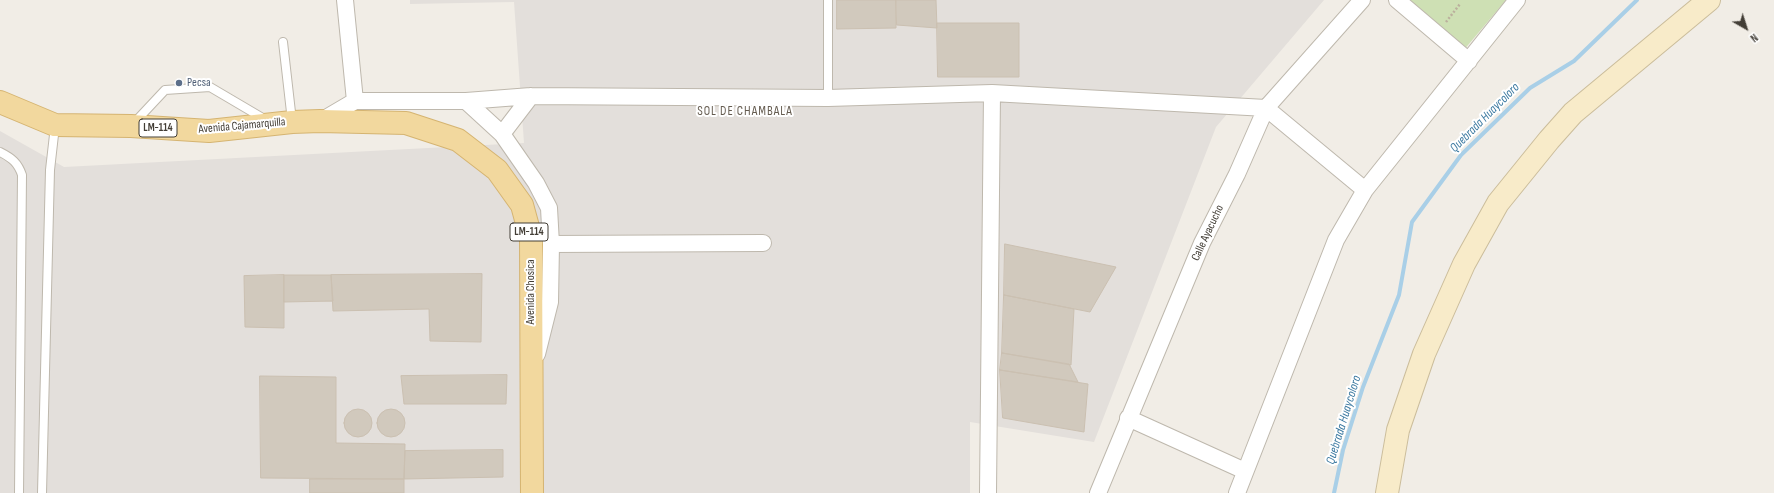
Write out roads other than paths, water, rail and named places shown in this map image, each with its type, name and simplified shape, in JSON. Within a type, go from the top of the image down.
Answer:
[{"type":"main road","points":[[1386,493],[1398,430],[1424,354],[1464,264],[1498,203],[1573,113],[1709,0]]},
{"type":"main road","name":"Avenida Cajamarquilla","points":[[0,102],[55,126],[131,126],[209,131],[283,123],[320,121]]},
{"type":"main road","name":"Avenida Chosica","points":[[320,121],[406,123],[458,140],[497,170],[522,205],[530,238],[532,493]]},
{"type":"street","points":[[345,0],[355,101]]},
{"type":"street","name":"Calle Ayacucho","points":[[1098,493],[1202,243],[1237,174],[1266,108],[1362,0]]},
{"type":"street","points":[[1397,0],[1469,61]]},
{"type":"street","points":[[1237,493],[1336,240],[1365,190],[1517,0]]},
{"type":"street","points":[[320,121],[355,101],[466,101],[531,96],[828,98],[992,92],[1266,108],[1365,190]]},
{"type":"street","points":[[988,493],[992,92]]},
{"type":"street","points":[[502,134],[531,96]]},
{"type":"street","points":[[466,101],[502,134],[536,183],[549,208],[551,244],[550,302],[531,380]]},
{"type":"street","points":[[551,244],[763,243]]},
{"type":"street","points":[[1128,418],[1245,471]]},
{"type":"lane","points":[[828,0],[828,98]]},
{"type":"lane","points":[[131,126],[165,90],[210,87],[283,123],[283,42]]},
{"type":"lane","points":[[42,493],[50,170],[55,126]]},
{"type":"lane","points":[[0,152],[18,164],[22,175],[19,493]]},
{"type":"waterway","name":"Quebrada Huaycoloro","points":[[1334,493],[1343,450],[1363,387],[1399,295],[1412,222],[1461,155],[1530,88],[1574,61],[1637,0]]},
{"type":"place","name":"Pecsa","points":[[179,83]]},
{"type":"district","name":"SOL DE CHAMBALA","points":[[745,112]]}]
